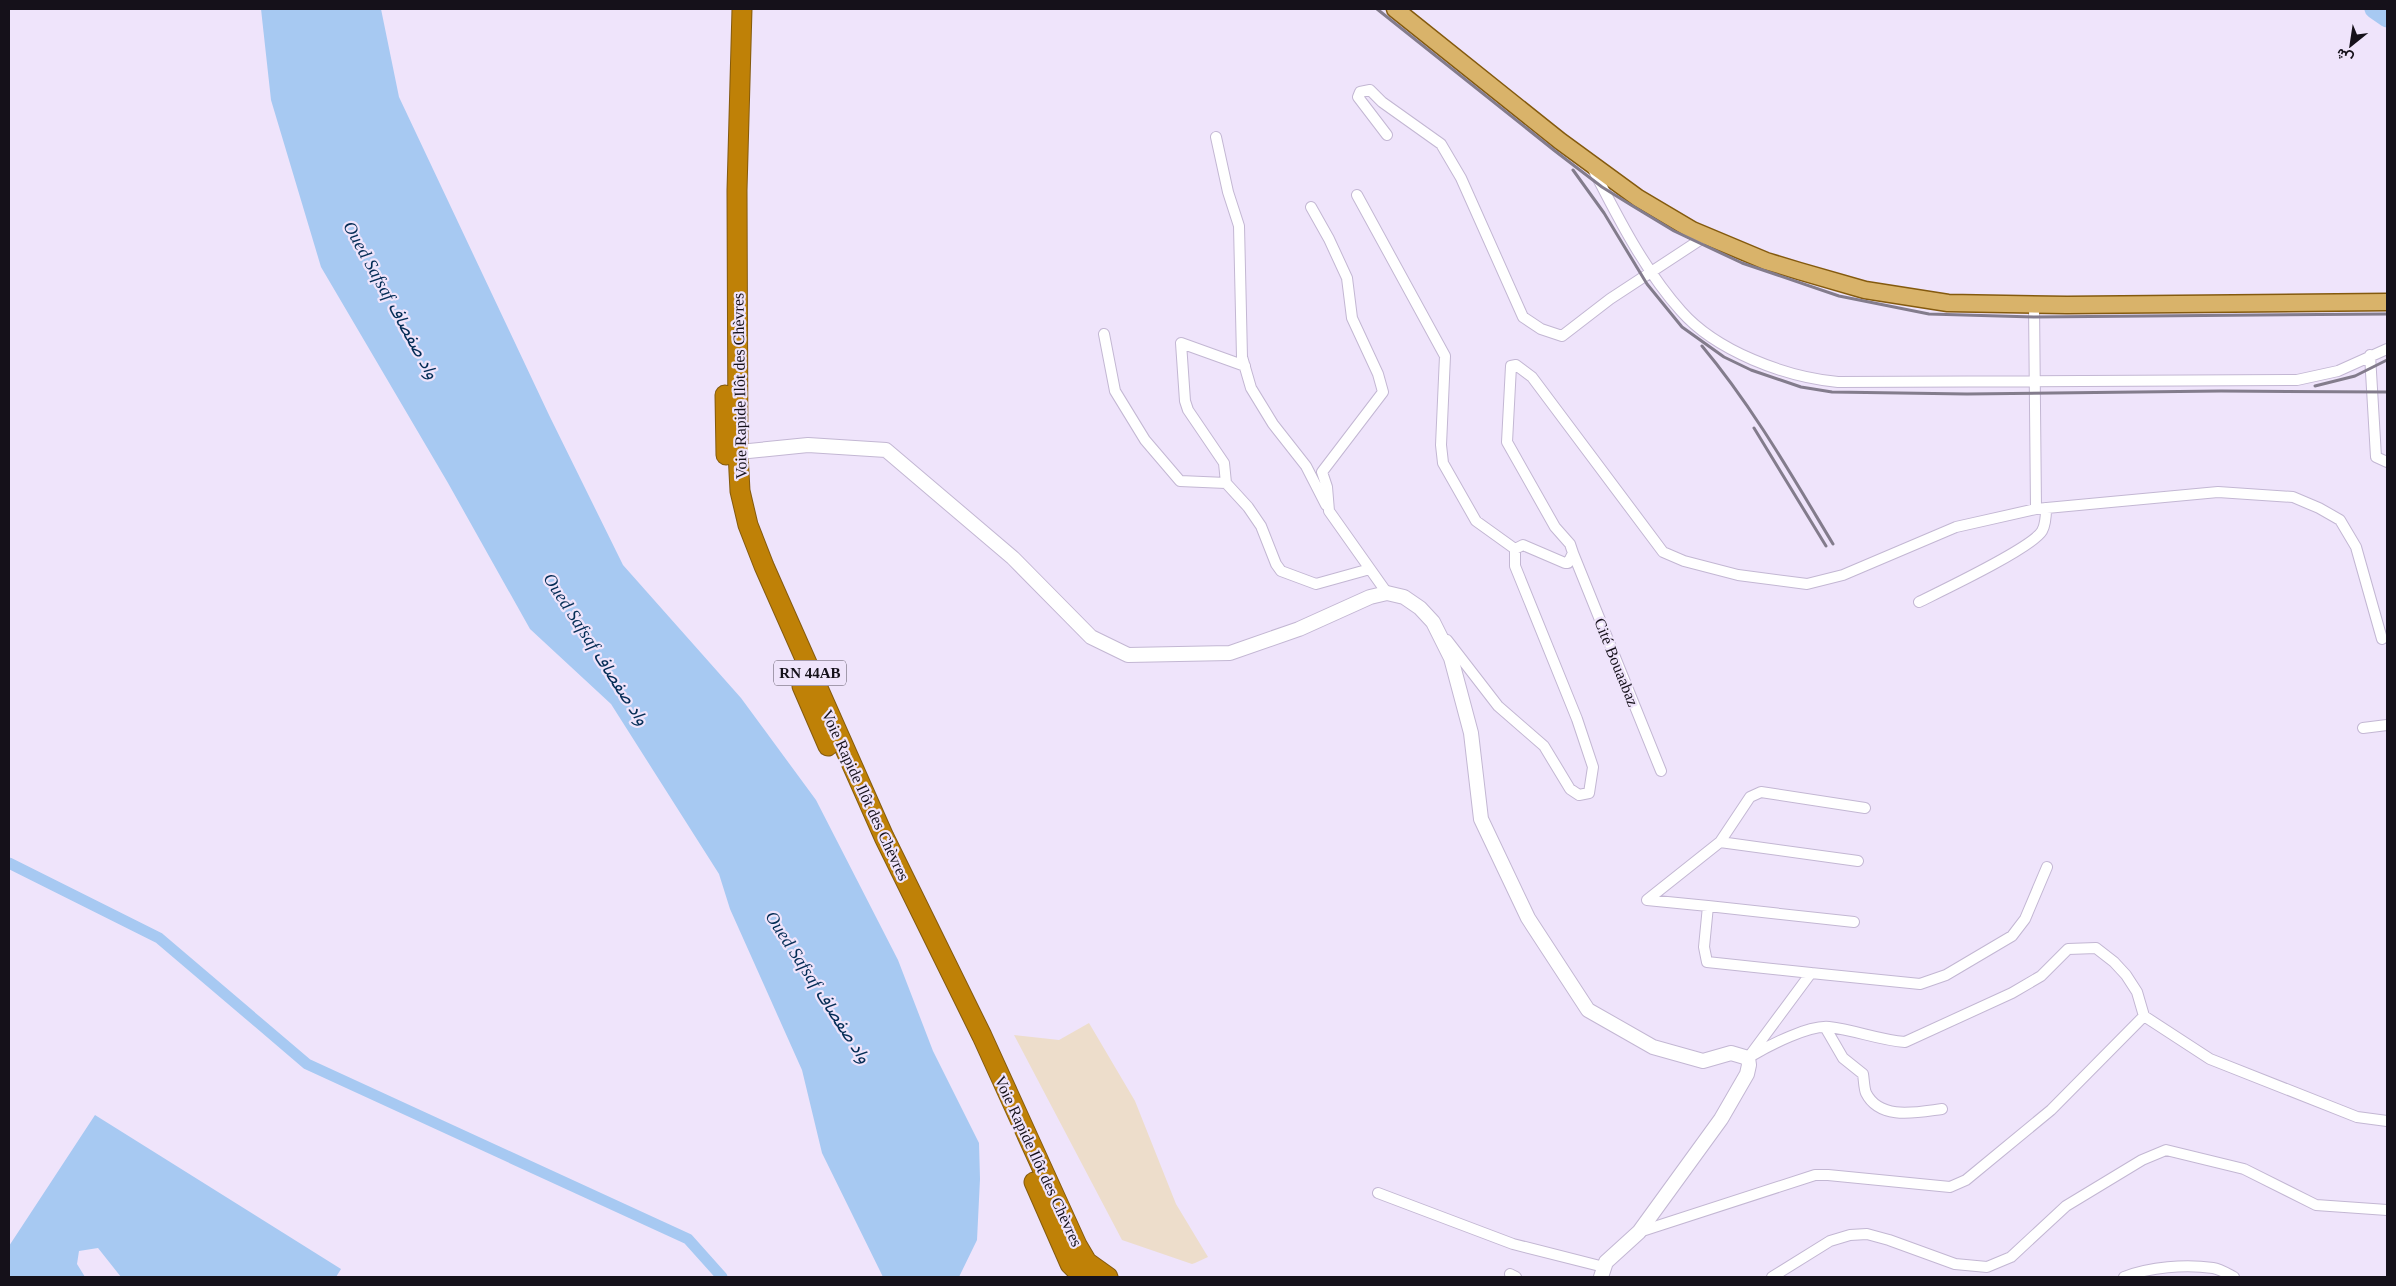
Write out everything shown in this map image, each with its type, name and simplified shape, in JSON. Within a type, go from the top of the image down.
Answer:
[{"type":"highway","name":"Voie Rapide Ilôt des Chèvres","points":[[729,9],[726,184],[732,453],[748,525],[832,723],[884,837],[982,1036],[1077,1245],[1087,1262],[1100,1274],[1108,1277]]},
{"type":"highway","name":"Voie Rapide Ilôt des Chèvres","points":[[742,9],[731,504],[747,558],[809,702],[1009,1124],[1070,1264],[1083,1277]]},
{"type":"main road","points":[[1395,9],[1591,165],[1638,198],[1706,236],[1766,261],[1865,290],[1948,303],[2387,302]]},
{"type":"street","points":[[1387,135],[1358,97],[1360,92],[1370,90],[1382,102],[1442,144],[1460,178],[1523,317],[1541,329],[1562,336],[1610,298],[1706,236]]},
{"type":"street","points":[[1216,137],[1228,192],[1239,226],[1241,328],[1245,366],[1251,388],[1273,424],[1306,466],[1329,510],[1387,593]]},
{"type":"street","points":[[1591,165],[1651,271],[1682,313],[1708,334],[1740,354],[1798,376],[1838,382],[2296,380],[2338,371],[2387,349]]},
{"type":"street","points":[[1357,195],[1445,356],[1441,445],[1443,463],[1476,521],[1515,549]]},
{"type":"street","points":[[1311,207],[1329,239],[1347,278],[1352,318],[1378,374],[1383,392],[1322,472],[1327,488],[1329,510]]},
{"type":"street","points":[[1919,602],[2007,556],[2038,536],[2045,524],[2041,508],[2034,304]]},
{"type":"street","points":[[1104,334],[1115,391],[1145,440],[1180,481],[1226,483]]},
{"type":"street","points":[[1245,366],[1181,342],[1185,401],[1188,410],[1224,463],[1226,483],[1262,526],[1276,564],[1281,571],[1316,584],[1370,569]]},
{"type":"street","points":[[2370,355],[2376,457],[2382,462],[2387,462]]},
{"type":"street","name":"Cité Bouaabaz","points":[[1661,771],[1570,544],[1555,527],[1507,442],[1511,366],[1516,365],[1532,377],[1663,552],[1684,561],[1738,576],[1808,584],[1843,575],[1956,527],[2041,508]]},
{"type":"street","points":[[732,453],[808,445],[886,450],[1013,558],[1091,637],[1128,655],[1230,653],[1299,629],[1370,597],[1387,593],[1404,598],[1420,608],[1434,622],[1498,706],[1544,746],[1570,789],[1579,795],[1589,792],[1593,767],[1577,719],[1515,566],[1515,549]]},
{"type":"street","points":[[2041,508],[2218,492],[2293,497],[2340,520],[2356,547],[2382,639]]},
{"type":"street","points":[[1515,549],[1523,545],[1568,563],[1574,553]]},
{"type":"street","points":[[1434,622],[1451,658],[1471,733],[1482,819],[1528,918],[1588,1010],[1653,1047],[1703,1061],[1731,1053],[1748,1058],[1780,1038],[1825,1027],[1889,1041],[1905,1042],[2012,993],[2041,976],[2068,949],[2096,948],[2114,962],[2126,975],[2137,992],[2144,1016],[2210,1059],[2357,1117],[2387,1121]]},
{"type":"street","points":[[2363,728],[2387,725]]},
{"type":"street","points":[[1854,922],[1646,900],[1720,842],[1750,796],[1761,792],[1865,808]]},
{"type":"street","points":[[1720,842],[1858,861]]},
{"type":"street","points":[[1708,906],[1704,947],[1706,962],[1920,984],[1946,975],[2012,936],[2025,919],[2046,867]]},
{"type":"street","points":[[1748,1058],[1811,972]]},
{"type":"street","points":[[1639,1232],[1815,1175],[1950,1187],[1966,1180],[2051,1110],[2144,1016]]},
{"type":"street","points":[[1825,1027],[1843,1058],[1863,1074],[1866,1093],[1877,1107],[1904,1114],[1942,1109]]},
{"type":"street","points":[[1378,1193],[1513,1244],[1603,1272],[1606,1262],[1639,1232],[1722,1119],[1747,1074],[1750,1065],[1748,1058]]},
{"type":"street","points":[[1772,1277],[1830,1242],[1850,1235],[1867,1234],[1954,1264],[1987,1267],[2011,1257],[2066,1206],[2142,1160],[2166,1150],[2244,1169],[2316,1205],[2387,1210]]},
{"type":"street","points":[[2124,1277],[2158,1268],[2215,1268],[2234,1277]]},
{"type":"shaded area","points":[[1089,1023],[1135,1101],[1176,1204],[1208,1257],[1192,1264],[1122,1240],[1014,1035],[1059,1040]]},
{"type":"water","name":"Oued Safsaf واد صفصاف","points":[[261,9],[381,9],[399,97],[549,415],[623,565],[741,698],[816,800],[898,960],[933,1051],[979,1143],[980,1179],[977,1240],[959,1277],[883,1277],[822,1153],[802,1070],[730,909],[719,874],[611,704],[530,629],[448,483],[321,267],[271,100]]},
{"type":"water","points":[[95,1115],[341,1269],[336,1277],[121,1277],[98,1248],[79,1251],[77,1264],[85,1277],[9,1277],[9,1246]]},
{"type":"waterway","points":[[2374,9],[2387,18]]},
{"type":"waterway","points":[[9,863],[159,938],[307,1064],[688,1239],[722,1277]]},
{"type":"railway","points":[[1377,9],[1602,187],[1674,231],[1742,263],[1839,296],[1929,314],[2034,317],[2387,314]]},
{"type":"railway","points":[[1573,170],[1604,213],[1647,284],[1682,327],[1724,357],[1751,370],[1801,387],[1832,392],[1967,394],[2221,391],[2387,392]]},
{"type":"railway","points":[[1702,346],[1721,369],[1755,418],[1833,544]]},
{"type":"railway","points":[[2315,386],[2355,376],[2387,360]]},
{"type":"railway","points":[[1754,428],[1826,546]]}]
